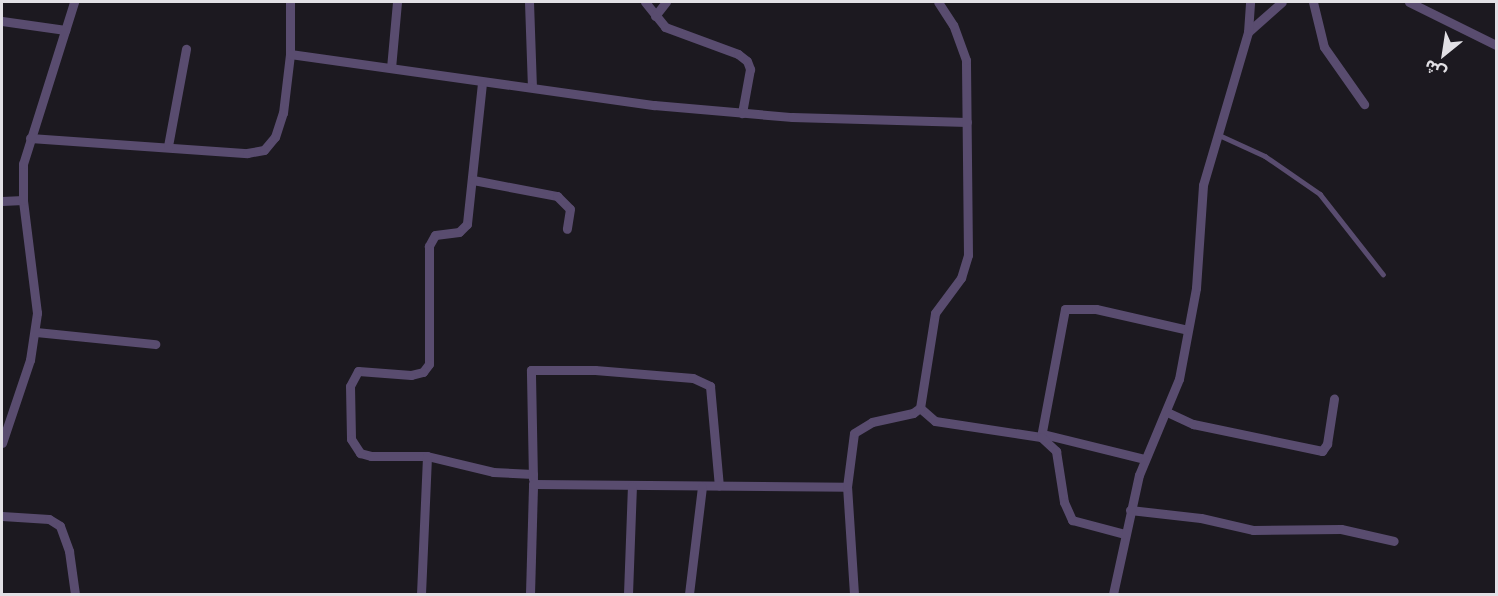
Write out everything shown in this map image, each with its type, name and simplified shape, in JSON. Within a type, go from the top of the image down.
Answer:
[{"type":"street","points":[[2,443],[24,383],[36,332],[37,292],[23,200],[23,164],[74,2]]},
{"type":"street","points":[[30,138],[247,153],[264,150],[275,137],[284,113],[290,54],[290,2]]},
{"type":"street","points":[[392,68],[397,2]]},
{"type":"street","points":[[529,2],[532,86]]},
{"type":"street","points":[[645,2],[665,27],[738,54],[747,61],[750,69],[742,113]]},
{"type":"street","points":[[655,16],[666,2]]},
{"type":"street","points":[[854,594],[847,487],[854,433],[872,422],[913,413],[920,408],[935,313],[966,266],[966,60],[953,25],[938,2]]},
{"type":"street","points":[[1113,594],[1130,510],[1145,459],[1167,412],[1179,379],[1196,288],[1203,185],[1248,32],[1250,2]]},
{"type":"street","points":[[1248,32],[1282,2]]},
{"type":"street","points":[[1313,2],[1315,21],[1324,47],[1364,104]]},
{"type":"street","points":[[1409,2],[1497,45]]},
{"type":"street","points":[[2,21],[65,30]]},
{"type":"street","points":[[168,146],[186,49]]},
{"type":"street","points":[[290,54],[482,83],[532,86],[654,105],[742,113],[967,122]]},
{"type":"street","points":[[482,83],[473,180],[464,229],[435,235],[429,246],[429,364],[423,372],[411,375],[358,371],[350,386],[351,439],[360,453],[427,456],[533,479],[632,486],[847,487]]},
{"type":"street","points":[[473,180],[557,196],[570,209],[567,229]]},
{"type":"street","points":[[2,201],[23,200]]},
{"type":"street","points":[[1042,436],[1065,309],[1096,309],[1188,330]]},
{"type":"street","points":[[36,332],[155,344]]},
{"type":"street","points":[[530,594],[533,479],[531,370],[595,370],[693,378],[710,386],[718,486]]},
{"type":"street","points":[[1167,412],[1193,424],[1322,451],[1327,444],[1334,399]]},
{"type":"street","points":[[920,408],[936,421],[1042,436],[1145,459]]},
{"type":"street","points":[[1042,436],[1056,452],[1064,502],[1072,520],[1125,534]]},
{"type":"street","points":[[422,594],[427,456]]},
{"type":"street","points":[[628,594],[632,486]]},
{"type":"street","points":[[689,594],[702,487]]},
{"type":"street","points":[[1130,510],[1213,520],[1253,530],[1341,529],[1394,541]]},
{"type":"street","points":[[2,516],[48,519],[60,526],[69,551],[75,594]]},
{"type":"lane","points":[[1217,134],[1265,156],[1320,194],[1383,274]]}]
